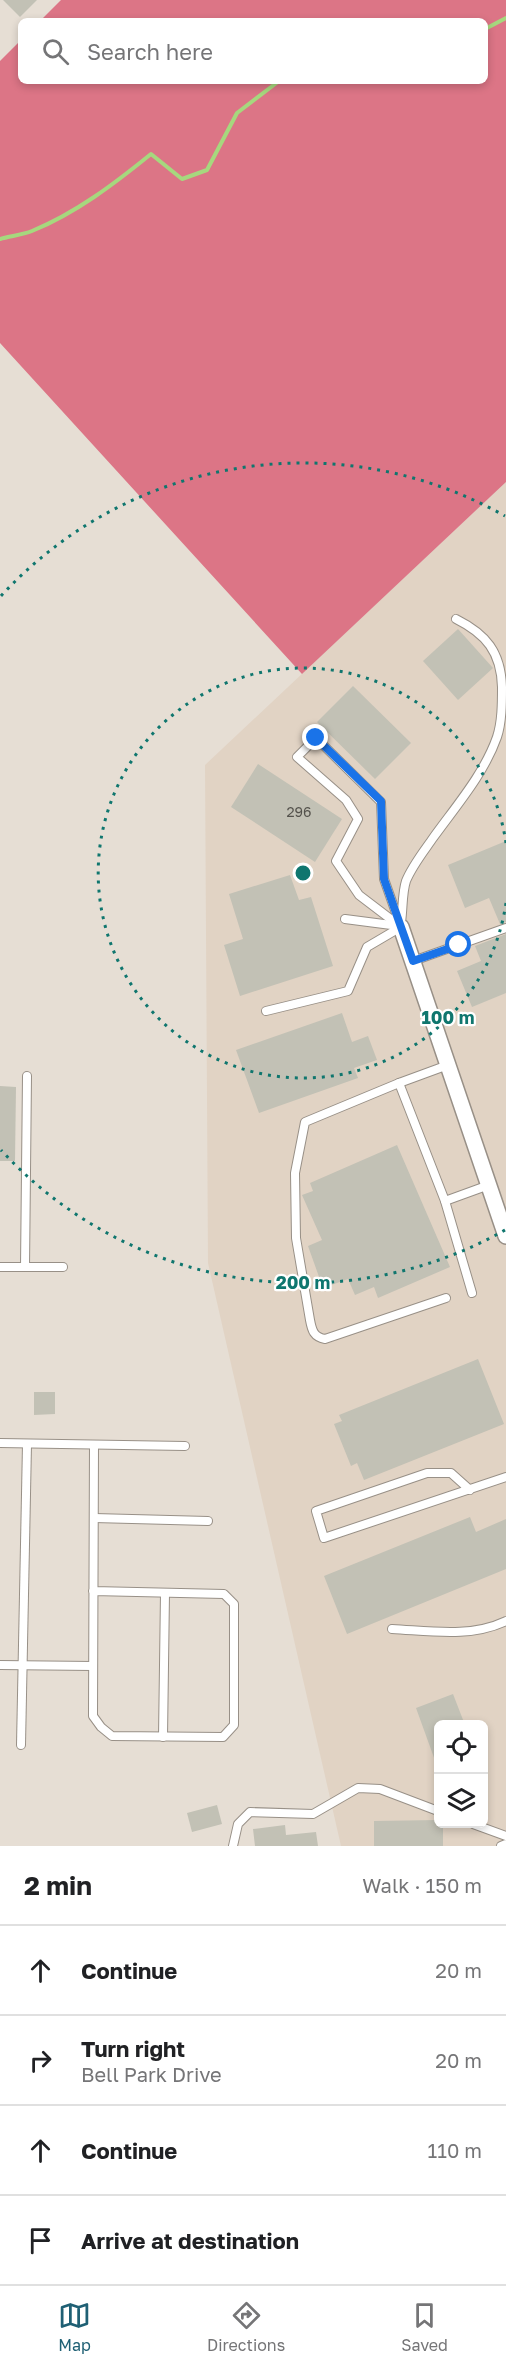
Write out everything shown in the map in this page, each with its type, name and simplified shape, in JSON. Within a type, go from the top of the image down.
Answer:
[{"type":"street","points":[[401,927],[506,1236]]},
{"type":"lane","points":[[401,927],[406,882],[426,848],[484,766],[498,735],[502,703],[502,678],[498,659],[488,641],[471,626],[456,619]]},
{"type":"lane","points":[[316,738],[381,801],[384,879],[401,927],[359,895],[336,861],[358,819],[346,800],[297,757],[316,738]]},
{"type":"lane","points":[[345,919],[401,927]]},
{"type":"lane","points":[[266,1011],[348,991],[367,947],[401,927]]},
{"type":"lane","points":[[413,961],[506,928]]},
{"type":"lane","points":[[446,1298],[325,1339],[318,1338],[313,1332],[310,1320],[296,1238],[295,1173],[305,1122],[448,1065]]},
{"type":"lane","points":[[25,1267],[27,1076]]},
{"type":"lane","points":[[399,1083],[445,1201],[472,1293]]},
{"type":"lane","points":[[445,1201],[489,1185]]},
{"type":"lane","points":[[0,1267],[63,1267]]},
{"type":"lane","points":[[0,1443],[185,1446]]},
{"type":"lane","points":[[21,1745],[27,1444]]},
{"type":"lane","points":[[93,1591],[224,1594],[234,1604],[234,1725],[223,1737],[112,1736],[93,1716],[93,1591],[94,1445]]},
{"type":"lane","points":[[470,1490],[452,1473],[427,1473],[316,1511],[324,1539],[470,1490],[506,1477]]},
{"type":"lane","points":[[94,1518],[208,1521]]},
{"type":"lane","points":[[163,1737],[165,1593]]},
{"type":"lane","points":[[392,1629],[460,1633],[490,1629],[506,1621]]},
{"type":"lane","points":[[0,1665],[93,1666]]},
{"type":"lane","points":[[233,1846],[238,1824],[250,1812],[313,1814],[358,1788],[380,1789],[434,1809]]},
{"type":"lane","points":[[484,1828],[506,1836]]},
{"type":"lane","points":[[501,1846],[506,1844]]},
{"type":"shaded area","points":[[61,0],[506,0],[506,482],[302,674],[0,343],[0,61],[18,43],[18,84],[488,84],[488,18],[43,18]]},
{"type":"shaded area","points":[[506,482],[506,1846],[341,1846],[208,1263],[205,765]]},
{"type":"building","points":[[3,0],[37,0],[20,17]]},
{"type":"building","points":[[458,629],[493,668],[458,700],[423,661]]},
{"type":"building","points":[[353,686],[411,743],[375,779],[317,722]]},
{"type":"building","points":[[258,764],[342,819],[315,862],[231,807]]},
{"type":"building","points":[[506,841],[506,922],[500,924],[489,898],[465,908],[448,865]]},
{"type":"building","points":[[290,875],[299,900],[311,897],[333,966],[240,996],[224,945],[243,939],[229,894]]},
{"type":"building","points":[[506,934],[506,993],[472,1007],[457,971],[481,961],[475,946]]},
{"type":"building","points":[[342,1013],[352,1042],[368,1036],[377,1060],[354,1068],[358,1078],[259,1113],[236,1050]]},
{"type":"building","points":[[0,1086],[16,1087],[15,1161],[0,1161]]},
{"type":"building","points":[[397,1145],[450,1267],[378,1298],[374,1287],[355,1295],[348,1279],[323,1288],[308,1246],[322,1240],[302,1195],[313,1191],[310,1183]]},
{"type":"building","points":[[478,1359],[504,1424],[364,1480],[357,1463],[351,1466],[334,1424],[342,1421],[339,1415]]},
{"type":"building","points":[[34,1392],[55,1392],[55,1414],[34,1415]]},
{"type":"building","points":[[470,1517],[476,1532],[506,1519],[506,1569],[347,1634],[324,1576]]},
{"type":"building","points":[[453,1694],[463,1720],[434,1720],[434,1758],[416,1708]]},
{"type":"building","points":[[217,1805],[222,1824],[192,1832],[187,1813]]},
{"type":"building","points":[[434,1820],[434,1828],[443,1828],[443,1846],[374,1846],[374,1821]]},
{"type":"building","points":[[285,1825],[286,1835],[316,1832],[318,1846],[255,1846],[253,1829]]},
{"type":"waterway","points":[[488,27],[506,18]]},
{"type":"waterway","points":[[0,239],[24,234],[64,216],[109,187],[151,154],[182,179],[207,170],[237,113],[275,84]]},
{"type":"route","points":[[316,738],[381,801],[384,879],[413,961],[459,945]]}]
